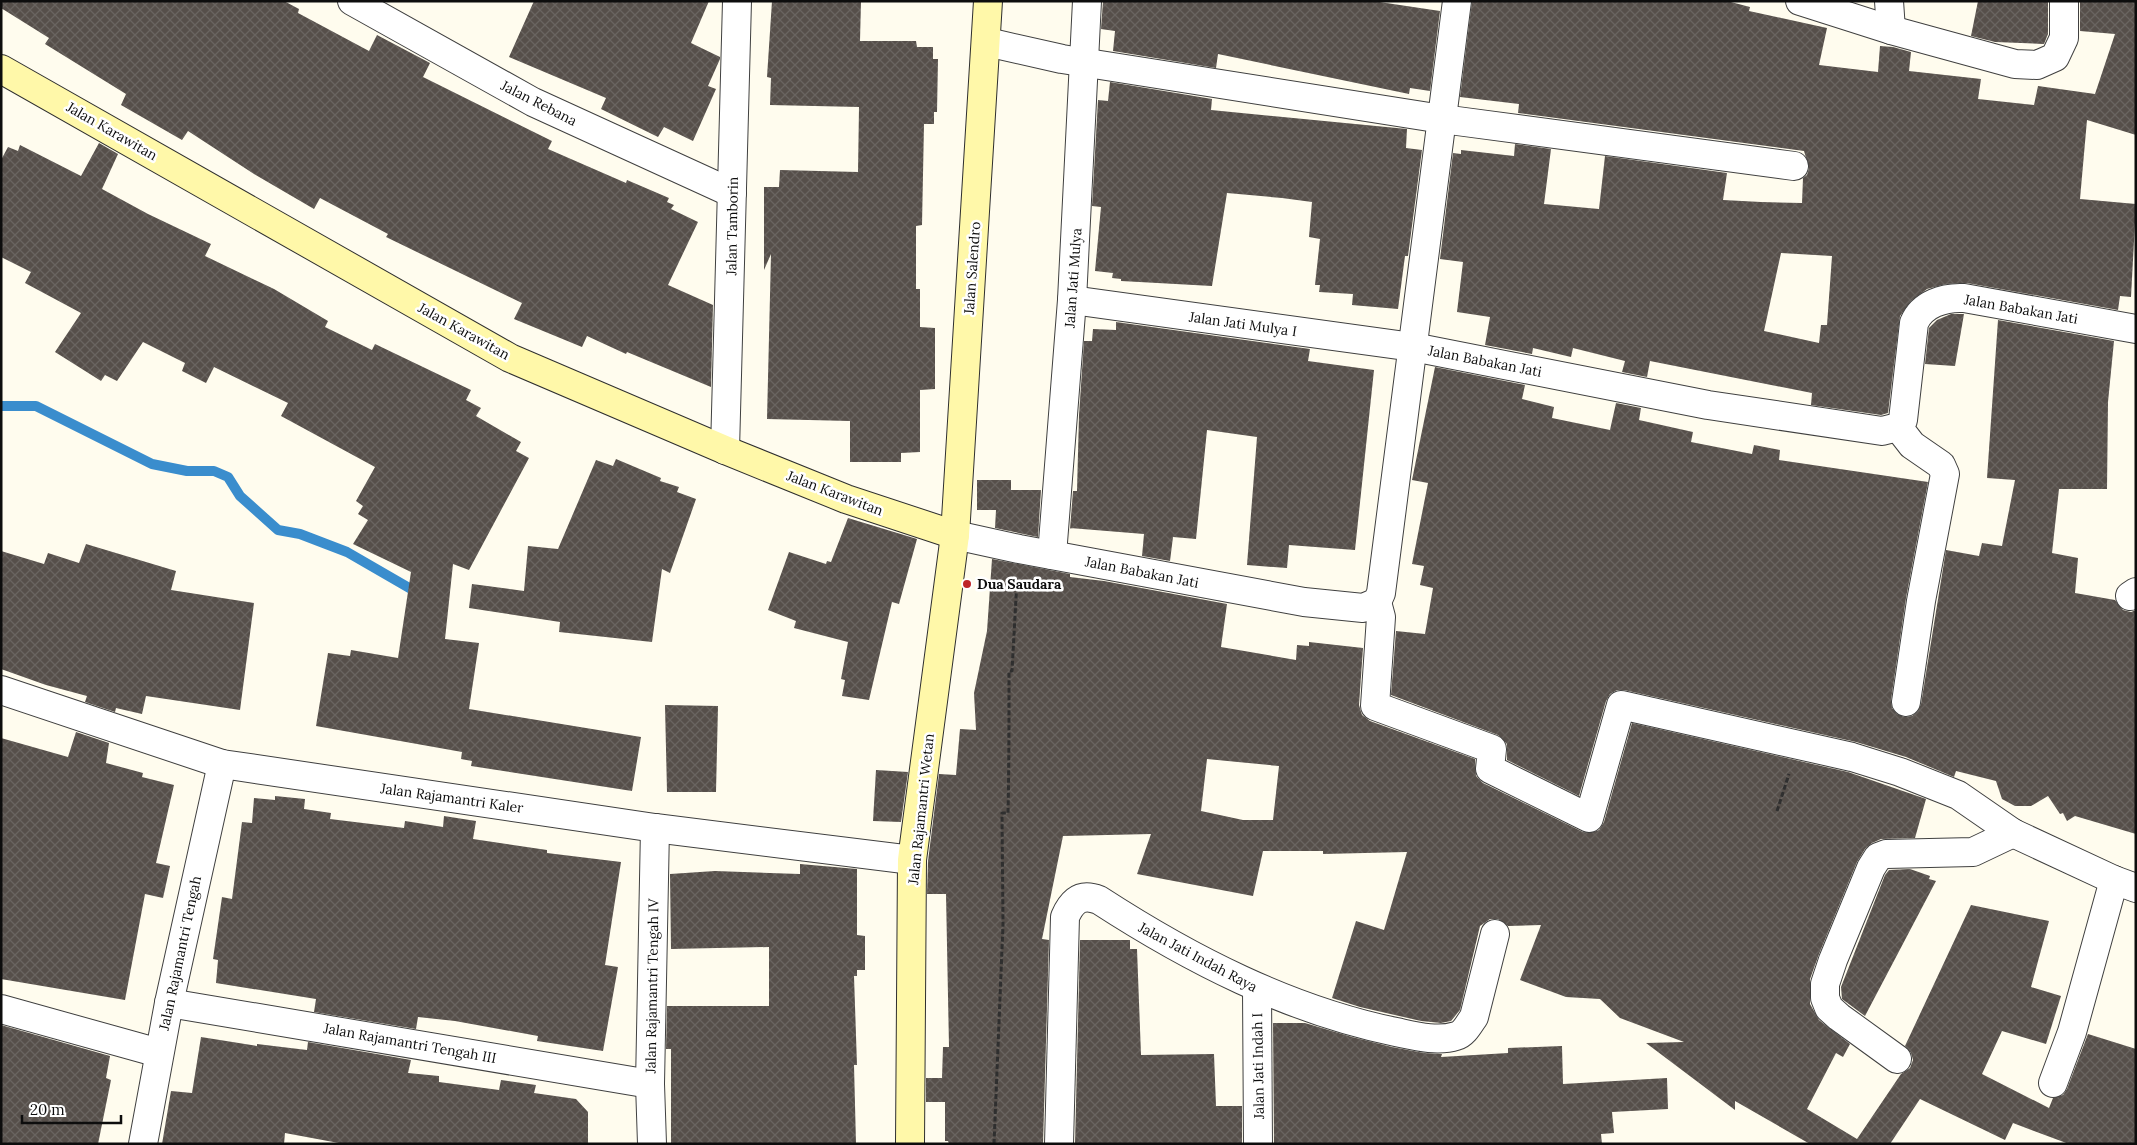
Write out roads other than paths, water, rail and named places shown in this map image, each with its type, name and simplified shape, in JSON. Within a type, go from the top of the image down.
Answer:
[{"type":"street","name":"Jalan Rebana","points":[[352,1],[533,102],[732,193]]},
{"type":"street","name":"Jalan Tamborin","points":[[725,450],[737,1]]},
{"type":"street","name":"Jalan Salendro","points":[[954,535],[987,42],[988,1]]},
{"type":"street","name":"Jalan Jati Mulya","points":[[1052,555],[1072,300],[1087,1]]},
{"type":"street","points":[[1413,347],[1457,1]]},
{"type":"street","points":[[1800,1],[1891,30],[2016,64],[2037,65],[2055,56],[2064,38],[2064,1]]},
{"type":"street","points":[[1888,1],[1891,30]]},
{"type":"street","points":[[987,42],[1085,62],[1442,119],[1794,166]]},
{"type":"street","name":"Jalan Karawitan","points":[[1,69],[510,358],[725,450],[846,499],[954,535]]},
{"type":"street","name":"Jalan Babakan Jati","points":[[954,535],[1304,602],[1362,608],[1377,602],[1380,593],[1413,347],[1708,405],[1882,431],[1898,427],[1903,420],[1914,323],[1918,315],[1937,302],[1950,297],[1964,298],[2136,328]]},
{"type":"street","name":"Jalan Jati Mulya I","points":[[1072,300],[1413,347]]},
{"type":"street","points":[[1898,427],[1912,444],[1941,465],[1946,474],[1921,601],[1906,702]]},
{"type":"street","name":"Jalan Rajamantri Wetan","points":[[910,1144],[912,860],[954,535]]},
{"type":"street","points":[[1377,602],[1381,617],[1375,706],[1492,749],[1490,768],[1589,818],[1621,705],[1852,756],[1900,772],[1958,795],[2013,833],[2125,884],[2053,1083]]},
{"type":"street","name":"Jalan Rajamantri Kaler","points":[[1,690],[222,764],[655,828],[912,860]]},
{"type":"street","name":"Jalan Rajamantri Tengah","points":[[143,1144],[169,1003],[222,764]]},
{"type":"street","name":"Jalan Rajamantri Tengah IV","points":[[652,1144],[650,1084],[655,828]]},
{"type":"street","points":[[1897,1059],[1839,1017],[1829,1008],[1825,998],[1825,984],[1833,960],[1871,868],[1878,857],[1886,854],[1973,852],[2013,833]]},
{"type":"street","name":"Jalan Jati Indah Raya","points":[[1059,1144],[1064,924],[1065,917],[1073,902],[1085,897],[1099,900],[1143,929],[1257,988],[1356,1024],[1436,1039],[1458,1036],[1466,1029],[1474,1017],[1495,934]]},
{"type":"street","name":"Jalan Jati Indah I","points":[[1257,988],[1258,1144]]},
{"type":"street","name":"Jalan Rajamantri Tengah III","points":[[169,1003],[650,1084]]},
{"type":"street","points":[[1,1009],[159,1053]]},
{"type":"waterway","points":[[1,406],[36,406],[152,464],[187,471],[214,471],[228,477],[240,496],[278,530],[300,534],[347,552],[411,589]]},
{"type":"place","name":"Dua Saudara","points":[[967,584]]}]
